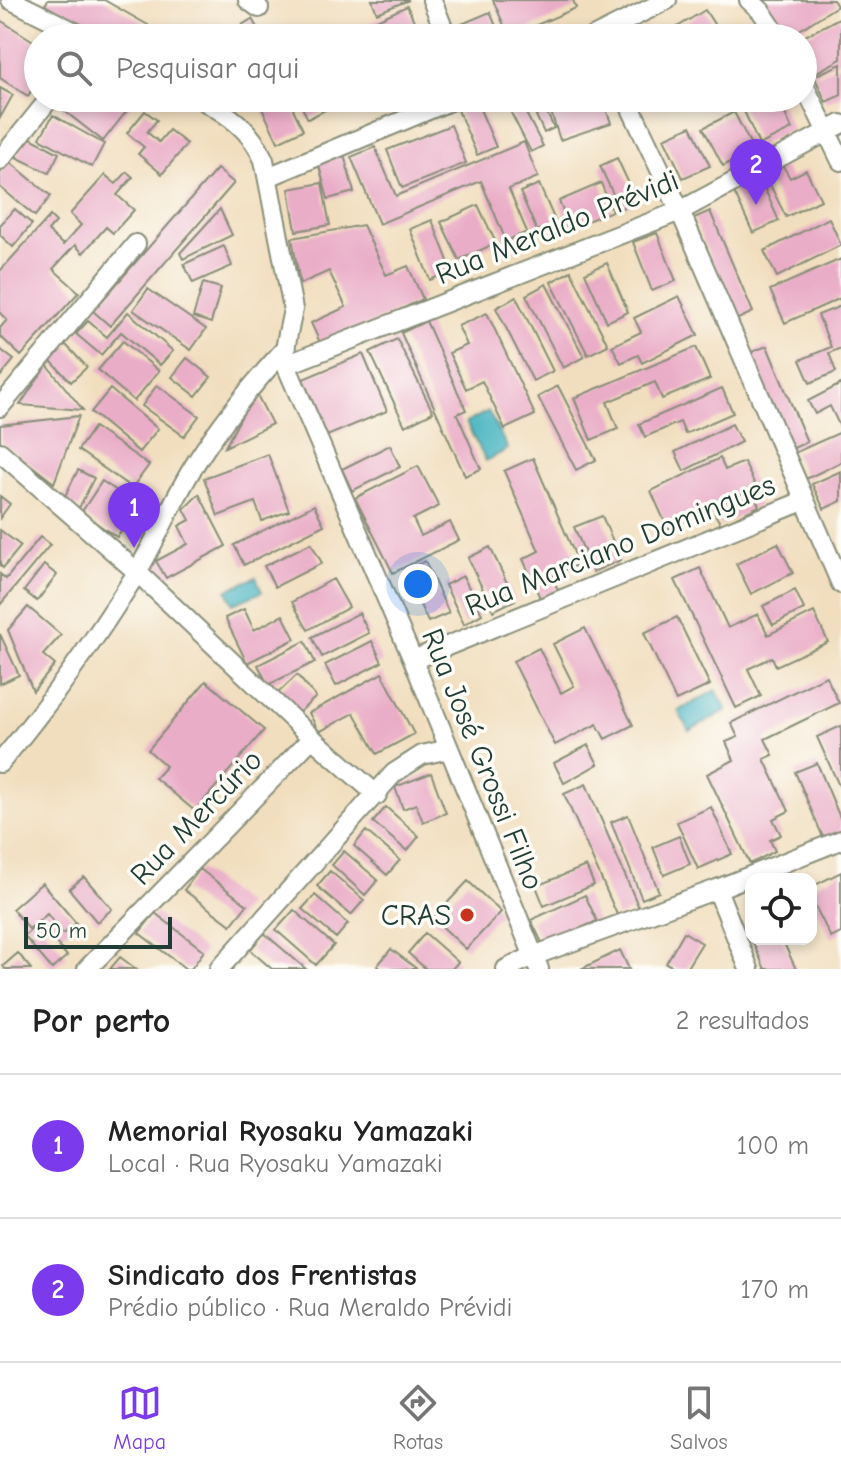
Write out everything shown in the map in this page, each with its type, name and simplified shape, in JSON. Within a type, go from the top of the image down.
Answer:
[{"type":"street","points":[[11,0],[59,24]]},
{"type":"street","points":[[432,0],[441,24]]},
{"type":"street","points":[[622,24],[667,0]]},
{"type":"street","points":[[749,0],[770,24]]},
{"type":"street","points":[[817,103],[834,127],[841,161]]},
{"type":"street","points":[[0,160],[39,112]]},
{"type":"street","points":[[0,763],[44,709],[137,572],[196,463],[241,397],[285,357],[293,309],[266,169],[258,145],[246,130],[223,112]]},
{"type":"street","points":[[266,169],[419,112]]},
{"type":"street","points":[[633,112],[680,211],[841,584]]},
{"type":"street","name":"Rua Meraldo Prévidi","points":[[285,357],[680,211],[834,127]]},
{"type":"street","points":[[0,407],[136,244]]},
{"type":"street","name":"Rua José Grossi Filho","points":[[285,357],[536,962]]},
{"type":"street","points":[[0,452],[137,572],[312,738],[377,795]]},
{"type":"street","name":"Rua Marciano Domingues","points":[[413,660],[803,501]]},
{"type":"street","name":"Rua Mercúrio","points":[[87,969],[312,738]]},
{"type":"street","points":[[219,969],[394,773],[409,761],[449,749]]},
{"type":"street","points":[[506,969],[536,962],[841,840]]},
{"type":"street","points":[[717,889],[749,969]]},
{"type":"water","points":[[488,411],[508,449],[486,461],[466,423]]},
{"type":"water","points":[[256,577],[262,592],[233,604],[227,590]]},
{"type":"water","points":[[716,690],[727,710],[689,731],[678,711]]},
{"type":"building","points":[[48,0],[104,0],[146,24],[77,24],[45,5]]},
{"type":"building","points":[[372,0],[409,0],[377,13]]},
{"type":"building","points":[[493,0],[573,0],[576,8],[539,24],[503,24]]},
{"type":"building","points":[[762,0],[833,0],[837,6],[809,24],[778,24]]},
{"type":"building","points":[[407,6],[415,24],[368,24]]},
{"type":"building","points":[[705,10],[714,24],[682,24]]},
{"type":"building","points":[[490,12],[495,24],[462,24]]},
{"type":"building","points":[[841,17],[841,59],[817,72],[817,30]]},
{"type":"building","points":[[0,20],[24,35],[24,93],[0,78]]},
{"type":"building","points":[[841,64],[841,95],[826,102],[817,82],[817,75]]},
{"type":"building","points":[[0,88],[13,95],[0,118]]},
{"type":"building","points":[[66,112],[126,112],[103,141]]},
{"type":"building","points":[[146,112],[157,120],[147,132],[159,142],[169,130],[187,144],[162,174],[138,154],[144,147],[127,133]]},
{"type":"building","points":[[264,112],[295,112],[303,130],[278,142]]},
{"type":"building","points":[[304,112],[321,112],[308,119]]},
{"type":"building","points":[[459,112],[481,112],[496,147],[477,155]]},
{"type":"building","points":[[511,112],[525,112],[543,146],[531,152]]},
{"type":"building","points":[[534,112],[547,112],[554,128],[544,133]]},
{"type":"building","points":[[551,112],[607,112],[611,123],[560,140]]},
{"type":"building","points":[[734,112],[754,151],[723,166],[703,128]]},
{"type":"building","points":[[744,112],[784,112],[792,129],[759,145]]},
{"type":"building","points":[[53,115],[104,144],[92,167],[40,138]]},
{"type":"building","points":[[451,125],[466,163],[402,188],[387,150]]},
{"type":"building","points":[[691,126],[710,166],[683,178],[664,138]]},
{"type":"building","points":[[27,136],[59,153],[49,173],[16,157]]},
{"type":"building","points":[[524,142],[538,177],[509,189],[527,232],[506,241],[481,181],[379,224],[351,157],[375,147],[396,196]]},
{"type":"building","points":[[344,155],[354,192],[328,199],[318,162]]},
{"type":"building","points":[[617,158],[637,201],[620,209],[600,166]]},
{"type":"building","points":[[10,162],[51,196],[35,216],[0,187],[0,173]]},
{"type":"building","points":[[783,166],[790,178],[806,170],[821,200],[786,217],[765,175]]},
{"type":"building","points":[[217,169],[234,183],[110,326],[93,311]]},
{"type":"building","points":[[127,172],[133,177],[117,195],[134,210],[113,233],[106,227],[83,253],[75,245],[53,269],[79,292],[21,356],[0,336],[0,328],[7,320],[0,313],[0,271],[50,216],[56,222],[48,231],[63,245],[81,225],[70,214],[105,175],[116,184]]},
{"type":"building","points":[[760,178],[779,221],[753,233],[733,190]]},
{"type":"building","points":[[322,183],[330,225],[296,231],[289,189]]},
{"type":"building","points":[[601,183],[612,211],[570,228],[559,201]]},
{"type":"building","points":[[539,184],[556,223],[537,231],[520,192]]},
{"type":"building","points":[[478,205],[496,243],[459,260],[441,222]]},
{"type":"building","points":[[15,209],[32,224],[13,247],[0,235],[0,225]]},
{"type":"building","points":[[220,209],[232,235],[183,259],[180,253]]},
{"type":"building","points":[[710,211],[753,312],[736,320],[694,218]]},
{"type":"building","points":[[829,218],[841,245],[777,277],[764,251]]},
{"type":"building","points":[[432,220],[452,271],[430,280],[410,229]]},
{"type":"building","points":[[363,225],[386,275],[408,266],[423,299],[322,347],[311,323],[346,307],[329,271],[300,284],[292,238]]},
{"type":"building","points":[[657,233],[676,281],[652,291],[633,242]]},
{"type":"building","points":[[224,246],[232,266],[193,283],[184,264]]},
{"type":"building","points":[[841,259],[841,298],[785,323],[770,290]]},
{"type":"building","points":[[607,263],[628,312],[607,322],[585,273]]},
{"type":"building","points":[[571,271],[608,345],[588,355],[551,282]]},
{"type":"building","points":[[203,283],[221,288],[211,323],[193,317]]},
{"type":"building","points":[[546,284],[584,357],[563,368],[526,295]]},
{"type":"building","points":[[148,289],[206,329],[191,350],[133,310]]},
{"type":"building","points":[[679,296],[698,335],[642,363],[638,355],[621,363],[612,346],[641,332],[634,318]]},
{"type":"building","points":[[516,297],[553,371],[533,381],[496,308]]},
{"type":"building","points":[[841,306],[841,348],[829,353],[836,372],[810,383],[800,360],[831,347],[818,315]]},
{"type":"building","points":[[128,312],[173,351],[160,365],[121,332],[101,355],[76,334],[88,321],[107,337]]},
{"type":"building","points":[[487,313],[535,415],[505,429],[482,381],[466,389],[449,353],[467,345],[458,326]]},
{"type":"building","points":[[426,321],[466,410],[457,414],[481,469],[465,476],[401,333]]},
{"type":"building","points":[[397,339],[433,412],[405,426],[370,352]]},
{"type":"building","points":[[123,341],[159,371],[134,401],[98,370]]},
{"type":"building","points":[[65,344],[87,367],[71,382],[49,359]]},
{"type":"building","points":[[767,346],[807,442],[789,450],[749,353]]},
{"type":"building","points":[[696,347],[710,379],[662,399],[655,382],[607,402],[618,429],[591,440],[574,398]]},
{"type":"building","points":[[0,349],[14,360],[0,377]]},
{"type":"building","points":[[363,354],[387,411],[327,436],[303,379]]},
{"type":"building","points":[[187,358],[211,377],[196,396],[172,377]]},
{"type":"building","points":[[47,365],[83,410],[20,405]]},
{"type":"building","points":[[841,384],[841,429],[830,406],[815,414],[808,401]]},
{"type":"building","points":[[157,385],[199,416],[184,436],[142,406]]},
{"type":"building","points":[[558,386],[596,460],[576,470],[538,397]]},
{"type":"building","points":[[722,388],[733,413],[685,434],[680,422],[645,437],[639,424]]},
{"type":"building","points":[[110,389],[158,429],[139,452],[91,412]]},
{"type":"building","points":[[255,391],[272,424],[225,447]]},
{"type":"building","points":[[79,416],[54,483],[0,441],[0,425]]},
{"type":"building","points":[[732,424],[741,442],[684,471],[675,452]]},
{"type":"building","points":[[94,427],[149,465],[132,488],[78,450]]},
{"type":"building","points":[[841,432],[841,462],[806,479],[794,453]]},
{"type":"building","points":[[390,445],[400,467],[352,491],[342,469]]},
{"type":"building","points":[[268,454],[289,511],[262,521],[255,502],[218,516],[204,478]]},
{"type":"building","points":[[533,458],[579,564],[552,576],[558,590],[540,598],[523,559],[539,551],[504,471]]},
{"type":"building","points":[[720,458],[725,470],[744,462],[756,487],[668,529],[651,491]]},
{"type":"building","points":[[418,466],[439,506],[413,519],[421,536],[450,522],[459,540],[393,573],[355,498]]},
{"type":"building","points":[[78,470],[94,478],[79,508],[63,500]]},
{"type":"building","points":[[841,471],[841,501],[824,509],[812,484]]},
{"type":"building","points":[[102,481],[138,505],[117,537],[81,513]]},
{"type":"building","points":[[199,494],[226,546],[166,578],[156,561],[188,544],[179,526],[190,520],[184,509]]},
{"type":"building","points":[[754,494],[759,506],[721,525],[715,514]]},
{"type":"building","points":[[0,496],[10,504],[0,518]]},
{"type":"building","points":[[314,505],[324,525],[244,565],[234,545]]},
{"type":"building","points":[[602,516],[621,560],[593,572],[574,527]]},
{"type":"building","points":[[0,530],[21,546],[3,568],[0,565]]},
{"type":"building","points":[[40,537],[50,545],[0,605],[0,574],[6,579]]},
{"type":"building","points":[[311,543],[322,563],[275,587],[264,566]]},
{"type":"building","points":[[778,543],[793,573],[751,594],[736,564]]},
{"type":"building","points":[[490,547],[515,600],[493,611],[468,558]]},
{"type":"building","points":[[425,561],[449,613],[428,622],[404,571]]},
{"type":"building","points":[[44,565],[57,575],[37,601],[24,591]]},
{"type":"building","points":[[700,568],[728,628],[758,614],[768,635],[814,612],[828,642],[776,666],[772,657],[748,669],[761,696],[736,708],[675,580]]},
{"type":"building","points":[[463,576],[482,614],[464,624],[445,585]]},
{"type":"building","points":[[333,579],[349,607],[308,630],[292,602]]},
{"type":"building","points":[[795,590],[804,609],[773,625],[763,606]]},
{"type":"building","points":[[28,607],[61,635],[43,655],[55,665],[33,691],[8,630]]},
{"type":"building","points":[[244,609],[254,630],[283,615],[295,639],[247,663],[225,618]]},
{"type":"building","points":[[359,613],[369,633],[322,657],[312,637]]},
{"type":"building","points":[[677,617],[710,685],[676,701],[644,633]]},
{"type":"building","points":[[585,628],[633,725],[605,739],[597,724],[555,745],[513,661],[539,648],[561,693],[574,686],[553,644]]},
{"type":"building","points":[[0,634],[19,675],[0,684]]},
{"type":"building","points":[[305,641],[315,662],[268,685],[258,665]]},
{"type":"building","points":[[372,641],[382,662],[336,686],[325,665]]},
{"type":"building","points":[[382,673],[414,734],[377,754],[354,713],[319,732],[309,713]]},
{"type":"building","points":[[297,675],[316,697],[297,714],[278,693]]},
{"type":"building","points":[[826,676],[839,703],[765,739],[773,755],[764,759],[789,811],[773,819],[781,835],[770,840],[775,851],[750,864],[707,774],[734,760],[726,742],[738,737],[731,723]]},
{"type":"building","points":[[206,681],[264,730],[195,811],[155,778],[166,766],[148,750]]},
{"type":"building","points":[[841,726],[841,790],[817,737]]},
{"type":"building","points":[[588,745],[598,764],[564,783],[554,763]]},
{"type":"building","points":[[817,763],[841,820],[841,835],[825,842],[795,772]]},
{"type":"building","points":[[431,773],[446,813],[423,822],[416,804],[403,809],[395,787]]},
{"type":"building","points":[[586,784],[639,908],[618,917],[564,794]]},
{"type":"building","points":[[386,807],[419,836],[407,851],[373,822]]},
{"type":"building","points":[[711,807],[732,854],[698,869],[677,822]]},
{"type":"building","points":[[628,815],[659,892],[642,899],[611,822]]},
{"type":"building","points":[[366,831],[400,860],[387,875],[354,846]]},
{"type":"building","points":[[679,836],[690,864],[664,875],[653,847]]},
{"type":"building","points":[[344,851],[378,880],[365,895],[332,865]]},
{"type":"building","points":[[586,866],[594,885],[544,906],[536,886]]},
{"type":"building","points":[[200,869],[247,905],[231,925],[184,890]]},
{"type":"building","points":[[330,871],[364,900],[351,915],[317,886]]},
{"type":"building","points":[[841,872],[841,933],[831,938],[817,910],[817,884]]},
{"type":"building","points":[[84,877],[112,909],[97,922],[69,889]]},
{"type":"building","name":"CRAS","points":[[468,881],[501,912],[466,949],[433,918]]},
{"type":"building","points":[[42,883],[76,923],[63,934],[47,914],[29,929],[12,909]]},
{"type":"building","points":[[315,895],[348,924],[336,938],[302,909]]},
{"type":"building","points":[[585,895],[597,921],[543,945],[531,920]]},
{"type":"building","points":[[294,910],[334,945],[316,965],[276,930]]},
{"type":"building","points":[[155,913],[204,951],[191,969],[186,969],[139,933]]},
{"type":"building","points":[[39,923],[67,956],[52,969],[24,936]]},
{"type":"building","points":[[684,932],[702,943],[686,969],[677,969],[666,963]]},
{"type":"building","points":[[264,933],[306,969],[272,969],[250,950]]},
{"type":"building","points":[[425,933],[458,962],[452,969],[426,969],[408,953]]},
{"type":"building","points":[[754,945],[785,945],[796,969],[765,969]]},
{"type":"building","points":[[391,949],[417,969],[381,969],[377,966]]},
{"type":"building","points":[[620,950],[629,969],[581,969]]},
{"type":"building","points":[[18,953],[31,969],[5,969],[3,966]]},
{"type":"building","points":[[120,957],[136,969],[110,969]]},
{"type":"place","name":"Sindicato dos Frentistas","points":[[756,205]]},
{"type":"place","name":"Memorial Ryosaku Yamazaki","points":[[134,548]]},
{"type":"place","name":"CRAS","points":[[467,915]]}]
